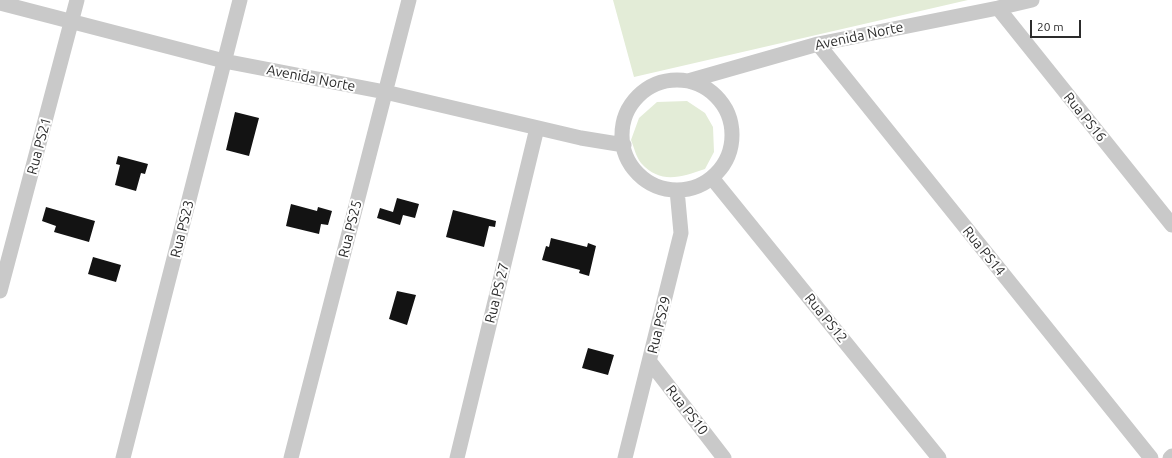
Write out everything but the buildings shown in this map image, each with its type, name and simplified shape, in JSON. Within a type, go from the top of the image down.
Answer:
[{"type":"street","name":"Rua PS21","points":[[0,291],[77,0]]},
{"type":"street","name":"Rua PS23","points":[[123,458],[240,0]]},
{"type":"street","name":"Rua PS25","points":[[291,458],[409,0]]},
{"type":"street","name":"Avenida Norte","points":[[688,80],[818,44],[1032,0]]},
{"type":"street","name":"Avenida Norte","points":[[0,3],[224,61],[385,92],[537,128],[562,132],[581,138],[624,145]]},
{"type":"street","name":"Rua PS16","points":[[998,8],[1172,226]]},
{"type":"street","name":"Rua PS14","points":[[818,44],[1151,458]]},
{"type":"street","points":[[675,79],[688,80],[708,88],[722,101],[730,117],[733,136],[729,154],[720,170],[712,178],[692,188],[677,190],[661,188],[646,181],[634,170],[626,156],[622,138],[624,121],[631,104],[642,91],[658,82],[675,79]]},
{"type":"street","name":"Rua PS 27","points":[[456,458],[537,128]]},
{"type":"street","name":"Rua PS12","points":[[712,178],[940,458]]},
{"type":"street","name":"Rua PS29","points":[[625,458],[682,233],[677,190]]},
{"type":"street","name":"Rua PS10","points":[[650,362],[724,458]]},
{"type":"green space","points":[[613,0],[968,0],[634,77]]},
{"type":"green space","points":[[687,101],[705,113],[713,127],[714,152],[705,169],[688,175],[664,177],[649,170],[639,161],[631,140],[639,118],[657,102]]}]
